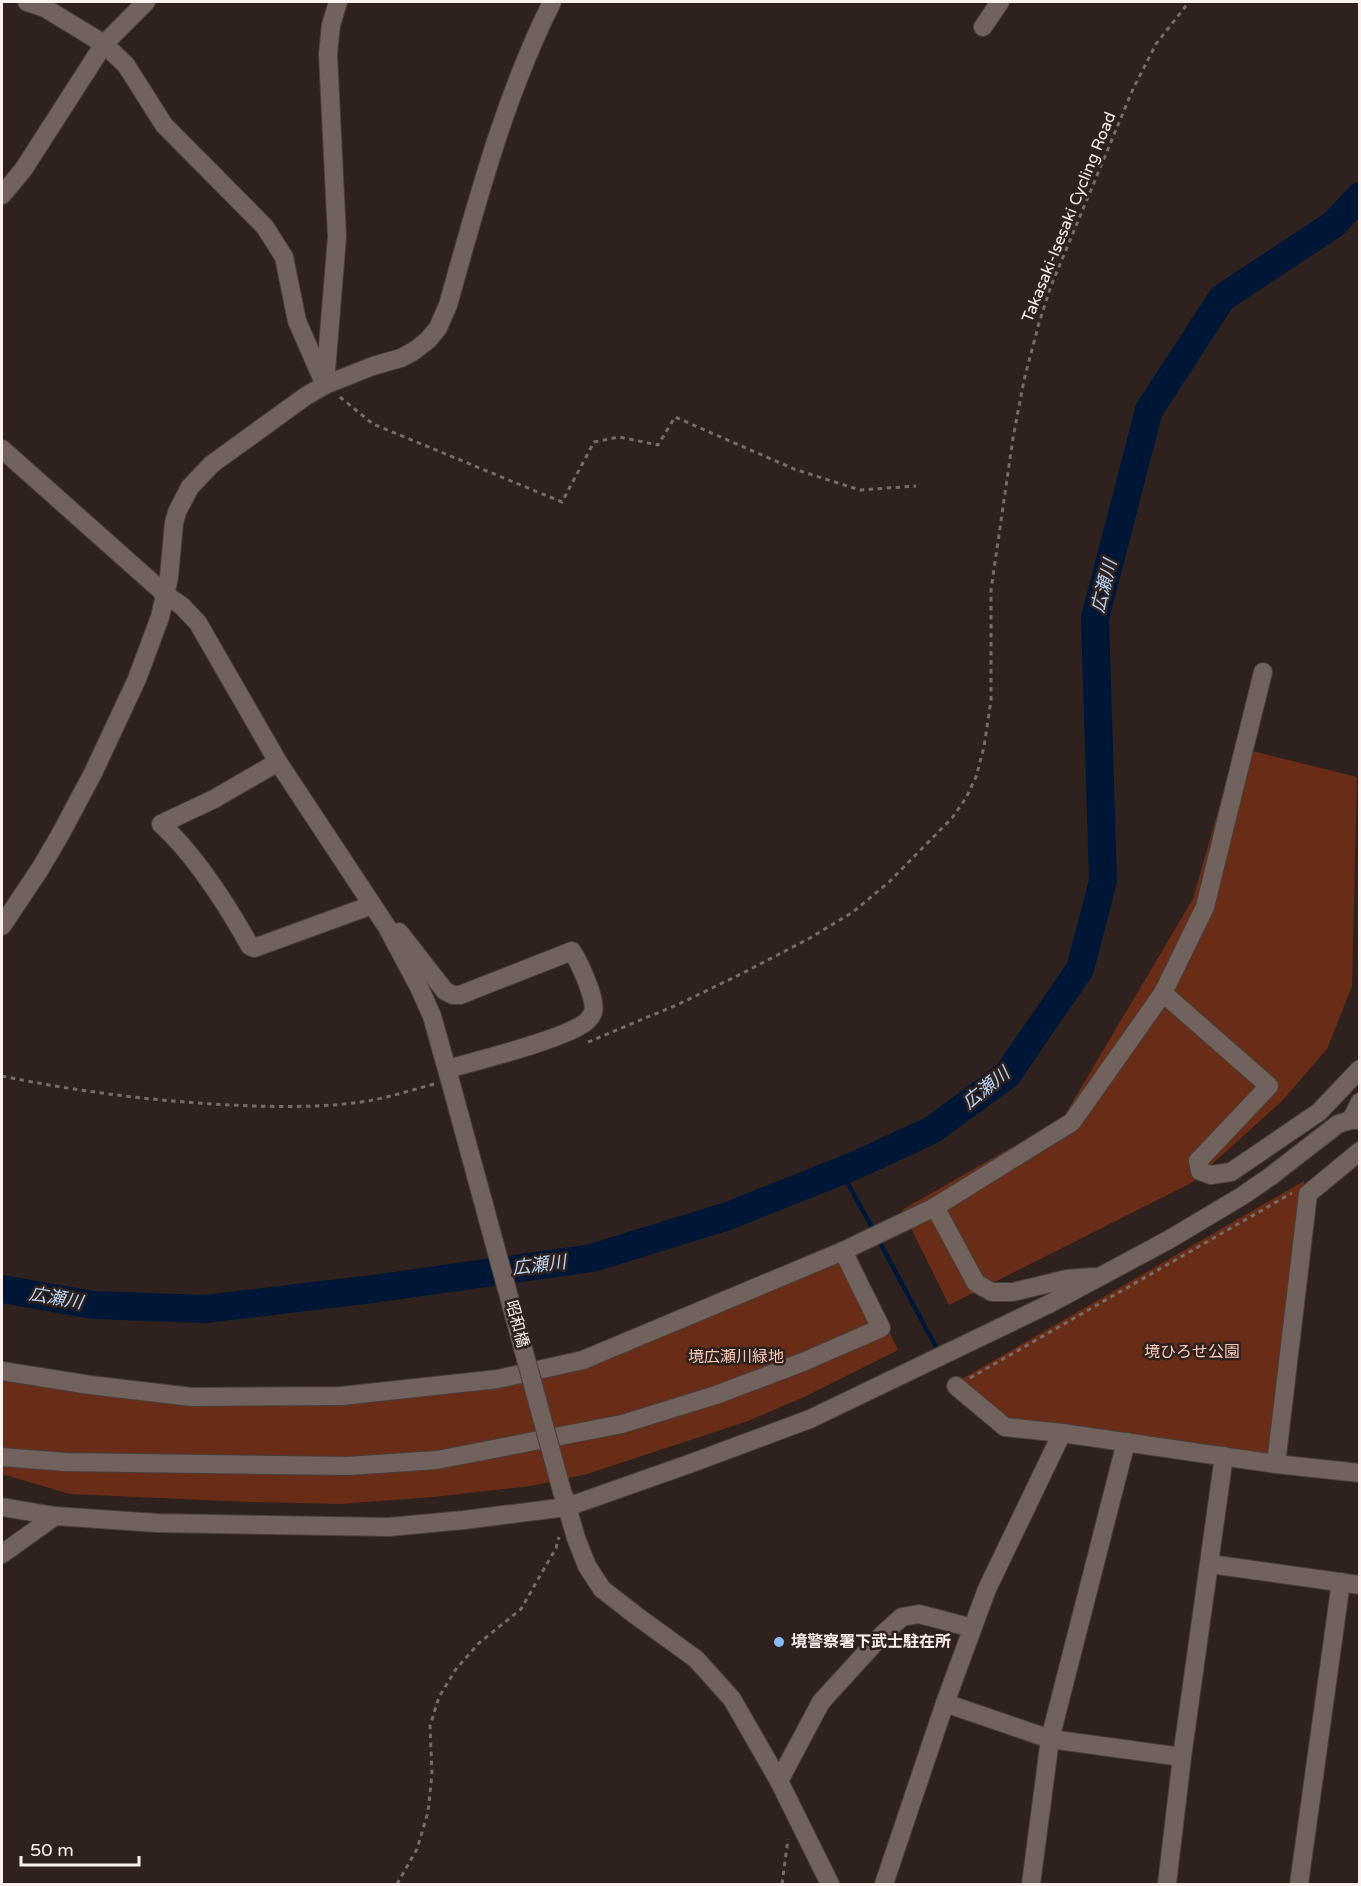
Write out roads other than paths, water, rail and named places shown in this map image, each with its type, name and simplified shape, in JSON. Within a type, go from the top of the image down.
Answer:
[{"type":"street","points":[[27,2],[45,8],[104,44],[126,64],[164,125],[265,227],[284,257],[297,321],[325,385]]},
{"type":"street","points":[[2,195],[23,170],[104,44],[146,2]]},
{"type":"street","points":[[325,385],[337,237],[328,54],[331,25],[338,2]]},
{"type":"street","points":[[2,926],[60,835],[118,721],[152,642],[165,594],[174,523],[182,500],[190,487],[212,464],[306,396],[325,385],[401,358],[428,340],[438,328],[448,305],[493,149],[518,80],[552,2]]},
{"type":"street","points":[[983,27],[1000,2]]},
{"type":"street","points":[[2,449],[165,594],[182,606],[198,623],[278,762],[372,905],[387,927],[399,931],[445,991],[453,995],[460,995],[572,951],[594,1002],[593,1011],[588,1020],[577,1028],[447,1078]]},
{"type":"street","points":[[2,1371],[90,1385],[192,1397],[341,1396],[498,1379],[583,1360],[843,1251],[935,1207],[1072,1122],[1163,993],[1205,907],[1263,672]]},
{"type":"street","points":[[278,762],[214,798],[161,824],[170,831],[198,867],[231,913],[250,946],[254,948],[372,905]]},
{"type":"street","name":"昭和橋","points":[[387,927],[427,1007],[565,1501],[587,1566],[602,1588],[696,1659],[732,1699],[779,1781],[830,1884]]},
{"type":"street","points":[[1163,993],[1269,1086],[1198,1161],[1200,1171],[1211,1175],[1232,1172],[1319,1112],[1359,1069]]},
{"type":"street","points":[[2,1507],[55,1516],[157,1523],[389,1527],[464,1520],[565,1501],[689,1464],[810,1419],[1049,1304],[1170,1239],[1242,1196],[1338,1124],[1355,1120],[1359,1102]]},
{"type":"street","points":[[1276,1464],[1308,1194],[1359,1151]]},
{"type":"street","points":[[935,1207],[976,1283],[992,1292],[1013,1292],[1067,1279],[1101,1276]]},
{"type":"street","points":[[2,1457],[65,1462],[348,1466],[437,1460],[622,1424],[716,1395],[803,1362],[881,1328],[843,1251]]},
{"type":"street","points":[[956,1386],[1005,1427],[1359,1473]]},
{"type":"street","points":[[884,1884],[945,1703],[987,1589],[1062,1433]]},
{"type":"street","points":[[1031,1884],[1050,1739],[1126,1442]]},
{"type":"street","points":[[1167,1884],[1182,1757],[1224,1456]]},
{"type":"street","points":[[2,1554],[55,1516]]},
{"type":"street","points":[[1210,1564],[1350,1584],[1299,1884]]},
{"type":"street","points":[[779,1781],[821,1702],[883,1634],[902,1617],[919,1614],[972,1628]]},
{"type":"street","points":[[945,1703],[1050,1739],[1182,1757]]},
{"type":"waterway","name":"広瀬川","points":[[2,1289],[93,1305],[205,1309],[373,1289],[592,1258],[728,1216],[856,1165],[932,1130],[1007,1075],[1080,969],[1103,881],[1095,618],[1149,410],[1222,298],[1334,224],[1360,196]]},
{"type":"waterway","points":[[841,1171],[874,1231]]},
{"type":"waterway","points":[[878,1239],[936,1347]]},
{"type":"place","name":"境警察署下武士駐在所","points":[[779,1642]]},
{"type":"park label","name":"境ひろせ公園","points":[[1192,1352]]},
{"type":"park label","name":"境広瀬川緑地","points":[[736,1357]]}]
